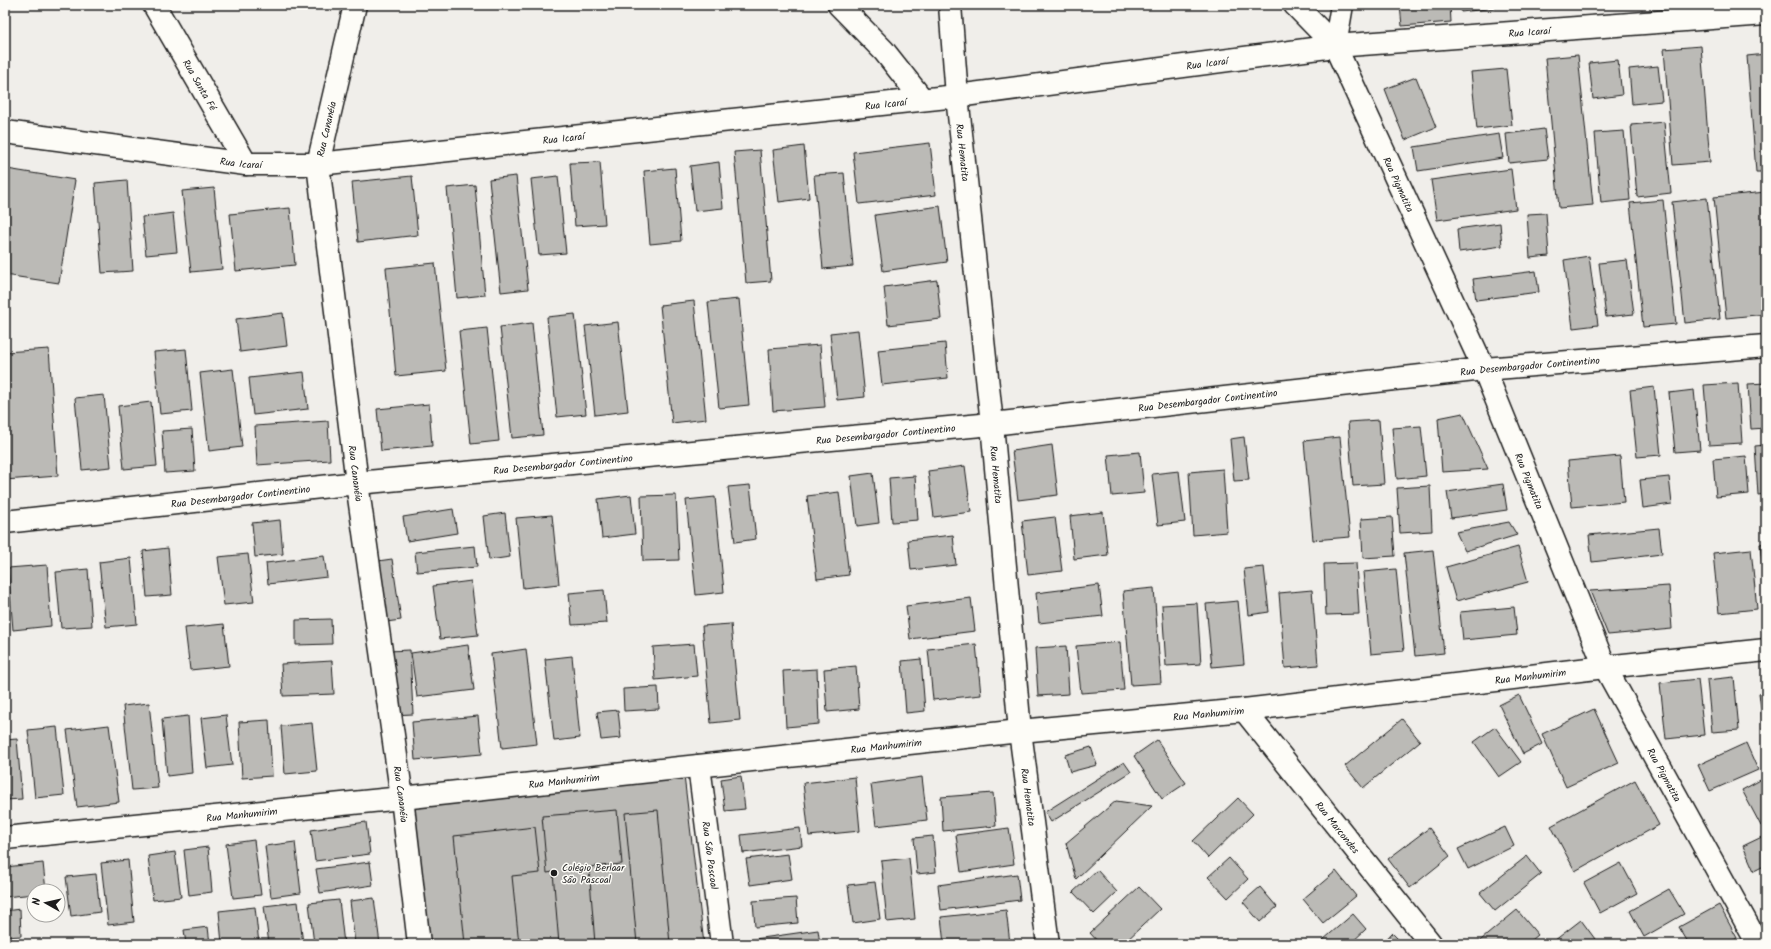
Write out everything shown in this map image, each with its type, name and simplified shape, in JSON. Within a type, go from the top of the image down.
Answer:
[{"type":"street","name":"Rua Santa Fé","points":[[154,5],[246,164]]},
{"type":"street","name":"Rua Cananéia","points":[[355,5],[318,164],[357,483],[402,798],[419,944]]},
{"type":"street","points":[[839,5],[884,51],[922,99]]},
{"type":"street","name":"Rua Hematita","points":[[950,5],[957,96],[992,424],[1020,731],[1050,940]]},
{"type":"street","points":[[1295,5],[1335,46]]},
{"type":"street","points":[[1335,46],[1342,5]]},
{"type":"street","name":"Rua Icaraí","points":[[5,132],[246,164],[318,164],[957,96],[1335,46],[1766,14]]},
{"type":"street","name":"Rua Pigmatita","points":[[1335,46],[1484,369],[1605,667],[1758,944]]},
{"type":"street","name":"Rua Desembargador Continentino","points":[[5,522],[357,483],[992,424],[1484,369],[1766,346]]},
{"type":"street","name":"Rua Manhumirim","points":[[5,838],[402,798],[1020,731],[1244,710],[1605,667],[1766,650]]},
{"type":"street","name":"Rua Marcondes","points":[[1244,710],[1431,944]]},
{"type":"street","name":"Rua São Pascoal","points":[[699,766],[722,944]]},
{"type":"building","points":[[1400,5],[1450,5],[1451,22],[1402,26]]},
{"type":"building","points":[[1460,5],[1494,5],[1495,8],[1461,12]]},
{"type":"building","points":[[1701,46],[1710,162],[1673,165],[1664,49]]},
{"type":"building","points":[[1766,54],[1766,172],[1756,172],[1747,56]]},
{"type":"building","points":[[1578,55],[1593,205],[1559,208],[1545,58]]},
{"type":"building","points":[[1618,60],[1622,95],[1593,99],[1589,63]]},
{"type":"building","points":[[1658,66],[1662,101],[1632,104],[1629,69]]},
{"type":"building","points":[[1506,69],[1512,125],[1477,129],[1471,72]]},
{"type":"building","points":[[1416,77],[1436,127],[1405,140],[1385,89]]},
{"type":"building","points":[[1664,122],[1671,193],[1637,197],[1631,125]]},
{"type":"building","points":[[1544,129],[1548,159],[1509,163],[1506,134]]},
{"type":"building","points":[[1624,131],[1630,200],[1601,203],[1595,133]]},
{"type":"building","points":[[1499,134],[1503,158],[1418,171],[1414,147]]},
{"type":"building","points":[[930,143],[936,195],[859,204],[853,152]]},
{"type":"building","points":[[804,146],[809,198],[779,202],[773,150]]},
{"type":"building","points":[[760,150],[771,281],[746,283],[734,152]]},
{"type":"building","points":[[600,162],[605,224],[575,226],[570,163]]},
{"type":"building","points":[[719,162],[723,208],[695,211],[690,166]]},
{"type":"building","points":[[675,168],[681,241],[650,244],[644,171]]},
{"type":"building","points":[[7,169],[75,180],[59,283],[5,275],[5,181]]},
{"type":"building","points":[[1511,169],[1516,209],[1437,220],[1431,180]]},
{"type":"building","points":[[844,173],[853,266],[823,269],[814,175]]},
{"type":"building","points":[[412,176],[418,235],[358,242],[352,182]]},
{"type":"building","points":[[516,176],[528,289],[501,292],[489,179]]},
{"type":"building","points":[[558,176],[566,253],[539,255],[531,179]]},
{"type":"building","points":[[127,180],[133,271],[102,273],[95,183]]},
{"type":"building","points":[[475,185],[485,295],[457,298],[447,188]]},
{"type":"building","points":[[214,188],[222,269],[191,272],[182,191]]},
{"type":"building","points":[[1766,192],[1766,314],[1726,318],[1714,197]]},
{"type":"building","points":[[1707,198],[1720,319],[1685,323],[1672,202]]},
{"type":"building","points":[[1663,200],[1676,324],[1643,327],[1630,203]]},
{"type":"building","points":[[940,206],[947,262],[883,271],[875,215]]},
{"type":"building","points":[[290,208],[295,265],[236,271],[230,214]]},
{"type":"building","points":[[173,213],[177,252],[146,255],[142,217]]},
{"type":"building","points":[[1546,213],[1549,256],[1530,258],[1527,214]]},
{"type":"building","points":[[1500,223],[1502,246],[1459,252],[1457,229]]},
{"type":"building","points":[[1589,256],[1598,325],[1573,328],[1564,260]]},
{"type":"building","points":[[1627,260],[1634,314],[1606,317],[1599,263]]},
{"type":"building","points":[[435,263],[446,371],[396,376],[386,268]]},
{"type":"building","points":[[1536,271],[1539,292],[1476,300],[1473,279]]},
{"type":"building","points":[[937,280],[941,319],[888,325],[884,287]]},
{"type":"building","points":[[739,299],[749,405],[719,408],[708,302]]},
{"type":"building","points":[[694,301],[706,419],[672,423],[660,305]]},
{"type":"building","points":[[283,313],[287,346],[240,352],[236,319]]},
{"type":"building","points":[[575,314],[586,414],[557,417],[547,317]]},
{"type":"building","points":[[618,322],[628,411],[595,415],[585,326]]},
{"type":"building","points":[[532,323],[543,435],[512,438],[500,327]]},
{"type":"building","points":[[487,328],[499,441],[471,444],[459,331]]},
{"type":"building","points":[[858,330],[865,397],[837,400],[830,333]]},
{"type":"building","points":[[945,343],[948,378],[882,385],[878,350]]},
{"type":"building","points":[[820,345],[825,407],[773,411],[769,349]]},
{"type":"building","points":[[49,349],[58,476],[5,480],[5,352]]},
{"type":"building","points":[[186,349],[192,411],[160,414],[154,352]]},
{"type":"building","points":[[233,369],[242,447],[209,451],[200,373]]},
{"type":"building","points":[[304,372],[308,409],[253,415],[249,378]]},
{"type":"building","points":[[1738,383],[1742,443],[1709,445],[1704,385]]},
{"type":"building","points":[[1766,383],[1766,428],[1751,429],[1748,384]]},
{"type":"building","points":[[1654,387],[1661,455],[1637,457],[1630,390]]},
{"type":"building","points":[[1694,390],[1700,450],[1675,452],[1669,393]]},
{"type":"building","points":[[104,395],[111,467],[82,470],[75,398]]},
{"type":"building","points":[[151,402],[157,466],[124,469],[118,406]]},
{"type":"building","points":[[429,404],[432,446],[381,451],[377,409]]},
{"type":"building","points":[[1463,413],[1488,469],[1442,472],[1438,418]]},
{"type":"building","points":[[1379,420],[1384,484],[1353,486],[1348,422]]},
{"type":"building","points":[[328,421],[330,460],[257,465],[255,426]]},
{"type":"building","points":[[1421,426],[1426,476],[1397,479],[1392,428]]},
{"type":"building","points":[[192,429],[195,471],[165,473],[162,431]]},
{"type":"building","points":[[1244,437],[1249,480],[1234,481],[1230,439]]},
{"type":"building","points":[[1340,437],[1350,537],[1313,540],[1304,441]]},
{"type":"building","points":[[1052,445],[1058,495],[1018,500],[1012,451]]},
{"type":"building","points":[[1766,445],[1766,494],[1758,495],[1755,446]]},
{"type":"building","points":[[1140,452],[1144,493],[1112,496],[1108,455]]},
{"type":"building","points":[[1620,456],[1624,502],[1572,507],[1568,461]]},
{"type":"building","points":[[1746,456],[1749,494],[1716,497],[1713,459]]},
{"type":"building","points":[[965,466],[971,512],[934,517],[928,471]]},
{"type":"building","points":[[1223,469],[1227,532],[1193,535],[1189,472]]},
{"type":"building","points":[[1179,471],[1185,522],[1158,525],[1152,474]]},
{"type":"building","points":[[873,473],[879,523],[857,526],[851,476]]},
{"type":"building","points":[[915,476],[918,520],[892,522],[889,478]]},
{"type":"building","points":[[1669,477],[1672,504],[1643,508],[1640,480]]},
{"type":"building","points":[[1503,484],[1507,510],[1451,518],[1447,492]]},
{"type":"building","points":[[750,485],[756,539],[735,542],[728,487]]},
{"type":"building","points":[[1430,486],[1432,531],[1400,533],[1397,488]]},
{"type":"building","points":[[839,492],[849,575],[817,579],[807,496]]},
{"type":"building","points":[[631,495],[635,534],[602,538],[598,499]]},
{"type":"building","points":[[676,495],[679,560],[643,561],[641,496]]},
{"type":"building","points":[[715,497],[724,592],[696,595],[686,500]]},
{"type":"building","points":[[453,509],[457,533],[407,541],[403,517]]},
{"type":"building","points":[[1103,512],[1108,555],[1074,559],[1070,516]]},
{"type":"building","points":[[505,513],[510,557],[489,560],[484,516]]},
{"type":"building","points":[[552,515],[559,584],[523,588],[516,518]]},
{"type":"building","points":[[1055,517],[1062,571],[1028,575],[1022,521]]},
{"type":"building","points":[[1392,517],[1395,556],[1363,558],[1361,519]]},
{"type":"building","points":[[280,520],[283,554],[255,557],[252,523]]},
{"type":"building","points":[[1509,522],[1517,535],[1465,551],[1456,532]]},
{"type":"building","points":[[1659,528],[1662,554],[1592,562],[1589,535]]},
{"type":"building","points":[[953,535],[956,565],[911,570],[908,540]]},
{"type":"building","points":[[1766,543],[1766,594],[1765,594],[1760,544]]},
{"type":"building","points":[[475,546],[477,567],[417,572],[415,552]]},
{"type":"building","points":[[1518,547],[1528,582],[1456,601],[1446,567]]},
{"type":"building","points":[[168,548],[172,595],[147,597],[143,551]]},
{"type":"building","points":[[1751,549],[1757,609],[1719,613],[1713,553]]},
{"type":"building","points":[[1433,550],[1444,653],[1415,656],[1404,553]]},
{"type":"building","points":[[248,554],[254,602],[224,605],[218,557]]},
{"type":"building","points":[[324,556],[327,577],[268,584],[266,563]]},
{"type":"building","points":[[131,558],[137,624],[106,627],[99,562]]},
{"type":"building","points":[[392,559],[401,620],[379,623],[371,562]]},
{"type":"building","points":[[1356,563],[1359,614],[1326,615],[1324,564]]},
{"type":"building","points":[[47,565],[51,626],[13,630],[8,568]]},
{"type":"building","points":[[1264,567],[1269,612],[1249,615],[1244,569]]},
{"type":"building","points":[[88,569],[92,626],[61,628],[56,572]]},
{"type":"building","points":[[1396,569],[1404,651],[1371,654],[1363,572]]},
{"type":"building","points":[[471,581],[478,635],[440,639],[433,586]]},
{"type":"building","points":[[1099,585],[1103,616],[1039,623],[1036,593]]},
{"type":"building","points":[[1669,586],[1672,629],[1608,635],[1590,591]]},
{"type":"building","points":[[1154,588],[1161,683],[1131,685],[1123,591]]},
{"type":"building","points":[[604,590],[607,623],[572,625],[569,593]]},
{"type":"building","points":[[1312,590],[1318,665],[1285,668],[1279,593]]},
{"type":"building","points":[[971,598],[975,631],[910,639],[906,606]]},
{"type":"building","points":[[1238,601],[1244,664],[1212,667],[1206,604]]},
{"type":"building","points":[[1197,603],[1201,664],[1166,666],[1162,605]]},
{"type":"building","points":[[1514,607],[1517,635],[1463,640],[1460,612]]},
{"type":"building","points":[[331,619],[332,644],[296,645],[296,620]]},
{"type":"building","points":[[224,624],[229,666],[190,670],[185,628]]},
{"type":"building","points":[[731,624],[740,720],[711,723],[702,626]]},
{"type":"building","points":[[1120,642],[1124,690],[1081,693],[1076,646]]},
{"type":"building","points":[[694,644],[697,676],[655,680],[653,647]]},
{"type":"building","points":[[976,644],[981,695],[933,700],[928,649]]},
{"type":"building","points":[[468,645],[474,690],[417,697],[411,653]]},
{"type":"building","points":[[1066,646],[1069,694],[1038,696],[1035,648]]},
{"type":"building","points":[[526,649],[537,744],[502,748],[491,654]]},
{"type":"building","points":[[410,650],[413,714],[392,715],[388,651]]},
{"type":"building","points":[[572,656],[580,738],[554,741],[545,659]]},
{"type":"building","points":[[921,659],[925,711],[906,713],[902,661]]},
{"type":"building","points":[[332,661],[334,694],[283,696],[281,664]]},
{"type":"building","points":[[856,666],[859,709],[827,712],[824,669]]},
{"type":"building","points":[[817,669],[819,724],[786,727],[783,671]]},
{"type":"building","points":[[1734,677],[1739,730],[1712,732],[1707,680]]},
{"type":"building","points":[[1698,679],[1704,735],[1666,739],[1660,683]]},
{"type":"building","points":[[658,687],[659,709],[624,711],[623,689]]},
{"type":"building","points":[[1766,692],[1766,737],[1765,738],[1759,693]]},
{"type":"building","points":[[1519,695],[1542,744],[1523,754],[1499,705]]},
{"type":"building","points":[[149,703],[158,788],[132,790],[123,706]]},
{"type":"building","points":[[1594,709],[1619,763],[1566,787],[1542,734]]},
{"type":"building","points":[[618,710],[621,738],[601,740],[597,712]]},
{"type":"building","points":[[226,715],[232,765],[207,768],[201,718]]},
{"type":"building","points":[[188,716],[192,773],[167,776],[162,719]]},
{"type":"building","points":[[478,716],[482,754],[415,760],[412,722]]},
{"type":"building","points":[[1402,719],[1420,741],[1363,788],[1345,766]]},
{"type":"building","points":[[269,720],[272,776],[242,778],[239,722]]},
{"type":"building","points":[[312,723],[317,771],[285,774],[281,726]]},
{"type":"building","points":[[109,725],[119,802],[77,807],[67,730]]},
{"type":"building","points":[[57,727],[64,795],[35,798],[28,730]]},
{"type":"building","points":[[1495,727],[1521,762],[1499,777],[1474,742]]},
{"type":"building","points":[[17,739],[22,799],[5,800],[5,740]]},
{"type":"building","points":[[1157,740],[1186,783],[1162,799],[1134,756]]},
{"type":"building","points":[[1746,743],[1758,770],[1710,791],[1698,765]]},
{"type":"building","points":[[1091,747],[1097,765],[1070,772],[1065,755]]},
{"type":"building","points":[[1124,762],[1131,772],[1051,822],[1045,812]]},
{"type":"building","name":"Colégio Berlaar São Pascoal","points":[[684,776],[704,944],[421,944],[404,802]]},
{"type":"building","points":[[741,776],[745,809],[725,811],[721,779]]},
{"type":"building","points":[[855,777],[860,831],[809,836],[803,783]]},
{"type":"building","points":[[922,777],[927,820],[876,826],[871,784]]},
{"type":"building","points":[[1766,777],[1766,824],[1761,826],[1742,790]]},
{"type":"building","points":[[1635,780],[1659,825],[1575,871],[1551,826]]},
{"type":"building","points":[[993,793],[996,826],[943,831],[941,797]]},
{"type":"building","points":[[1238,798],[1253,814],[1208,858],[1193,841]]},
{"type":"building","points":[[1116,801],[1152,806],[1076,879],[1066,843]]},
{"type":"building","points":[[617,810],[622,864],[589,867],[595,944],[559,944],[553,872],[547,873],[542,816]]},
{"type":"building","points":[[658,810],[670,944],[637,944],[625,813]]},
{"type":"building","points":[[366,822],[370,854],[315,861],[311,830]]},
{"type":"building","points":[[535,827],[540,873],[512,876],[519,944],[465,944],[454,836]]},
{"type":"building","points":[[1505,827],[1514,846],[1468,869],[1458,849]]},
{"type":"building","points":[[800,828],[802,846],[743,853],[741,835]]},
{"type":"building","points":[[1009,828],[1014,864],[961,872],[956,835]]},
{"type":"building","points":[[1429,828],[1450,856],[1410,888],[1388,859]]},
{"type":"building","points":[[1766,835],[1766,865],[1754,871],[1743,846]]},
{"type":"building","points":[[933,836],[936,872],[917,874],[914,838]]},
{"type":"building","points":[[254,840],[261,895],[233,898],[226,844]]},
{"type":"building","points":[[295,842],[301,893],[271,897],[265,846]]},
{"type":"building","points":[[208,847],[212,892],[189,895],[184,850]]},
{"type":"building","points":[[175,852],[181,897],[153,900],[148,856]]},
{"type":"building","points":[[788,854],[792,879],[750,885],[746,859]]},
{"type":"building","points":[[1527,856],[1541,874],[1495,911],[1480,893]]},
{"type":"building","points":[[909,858],[915,919],[887,922],[881,861]]},
{"type":"building","points":[[1229,858],[1248,879],[1228,898],[1208,877]]},
{"type":"building","points":[[128,860],[134,922],[108,925],[101,863]]},
{"type":"building","points":[[370,862],[373,885],[320,893],[316,869]]},
{"type":"building","points":[[43,863],[45,883],[26,883],[26,895],[5,897],[5,867]]},
{"type":"building","points":[[1621,863],[1637,893],[1600,913],[1584,883]]},
{"type":"building","points":[[1097,870],[1117,892],[1094,914],[1073,892]]},
{"type":"building","points":[[1336,871],[1356,896],[1323,923],[1303,899]]},
{"type":"building","points":[[96,874],[100,912],[71,916],[66,877]]},
{"type":"building","points":[[1017,874],[1020,900],[941,910],[938,885]]},
{"type":"building","points":[[875,882],[880,919],[853,923],[848,885]]},
{"type":"building","points":[[1139,887],[1160,909],[1123,944],[1100,944],[1090,933]]},
{"type":"building","points":[[1260,887],[1277,907],[1260,922],[1243,902]]},
{"type":"building","points":[[1669,889],[1684,914],[1644,937],[1630,911]]},
{"type":"building","points":[[374,898],[380,944],[355,944],[350,901]]},
{"type":"building","points":[[796,898],[798,923],[755,927],[753,901]]},
{"type":"building","points":[[339,900],[344,944],[314,944],[309,903]]},
{"type":"building","points":[[298,902],[303,944],[269,944],[264,906]]},
{"type":"building","points":[[1719,905],[1737,938],[1727,944],[1689,944],[1679,927]]},
{"type":"building","points":[[255,907],[259,944],[222,944],[219,911]]},
{"type":"building","points":[[20,909],[21,936],[5,937],[5,911]]},
{"type":"building","points":[[1006,910],[1010,943],[944,944],[941,917]]},
{"type":"building","points":[[1517,910],[1538,935],[1527,944],[1476,944]]},
{"type":"building","points":[[1353,914],[1366,929],[1350,944],[1326,944],[1323,940]]},
{"type":"building","points":[[1581,920],[1595,939],[1588,944],[1550,944]]},
{"type":"building","points":[[208,927],[210,944],[186,944],[184,930]]},
{"type":"building","points":[[818,930],[820,944],[748,944],[748,940]]},
{"type":"building","points":[[1392,933],[1403,944],[1382,944]]},
{"type":"place","name":"Colégio Berlaar São Pascoal","points":[[554,873]]}]
